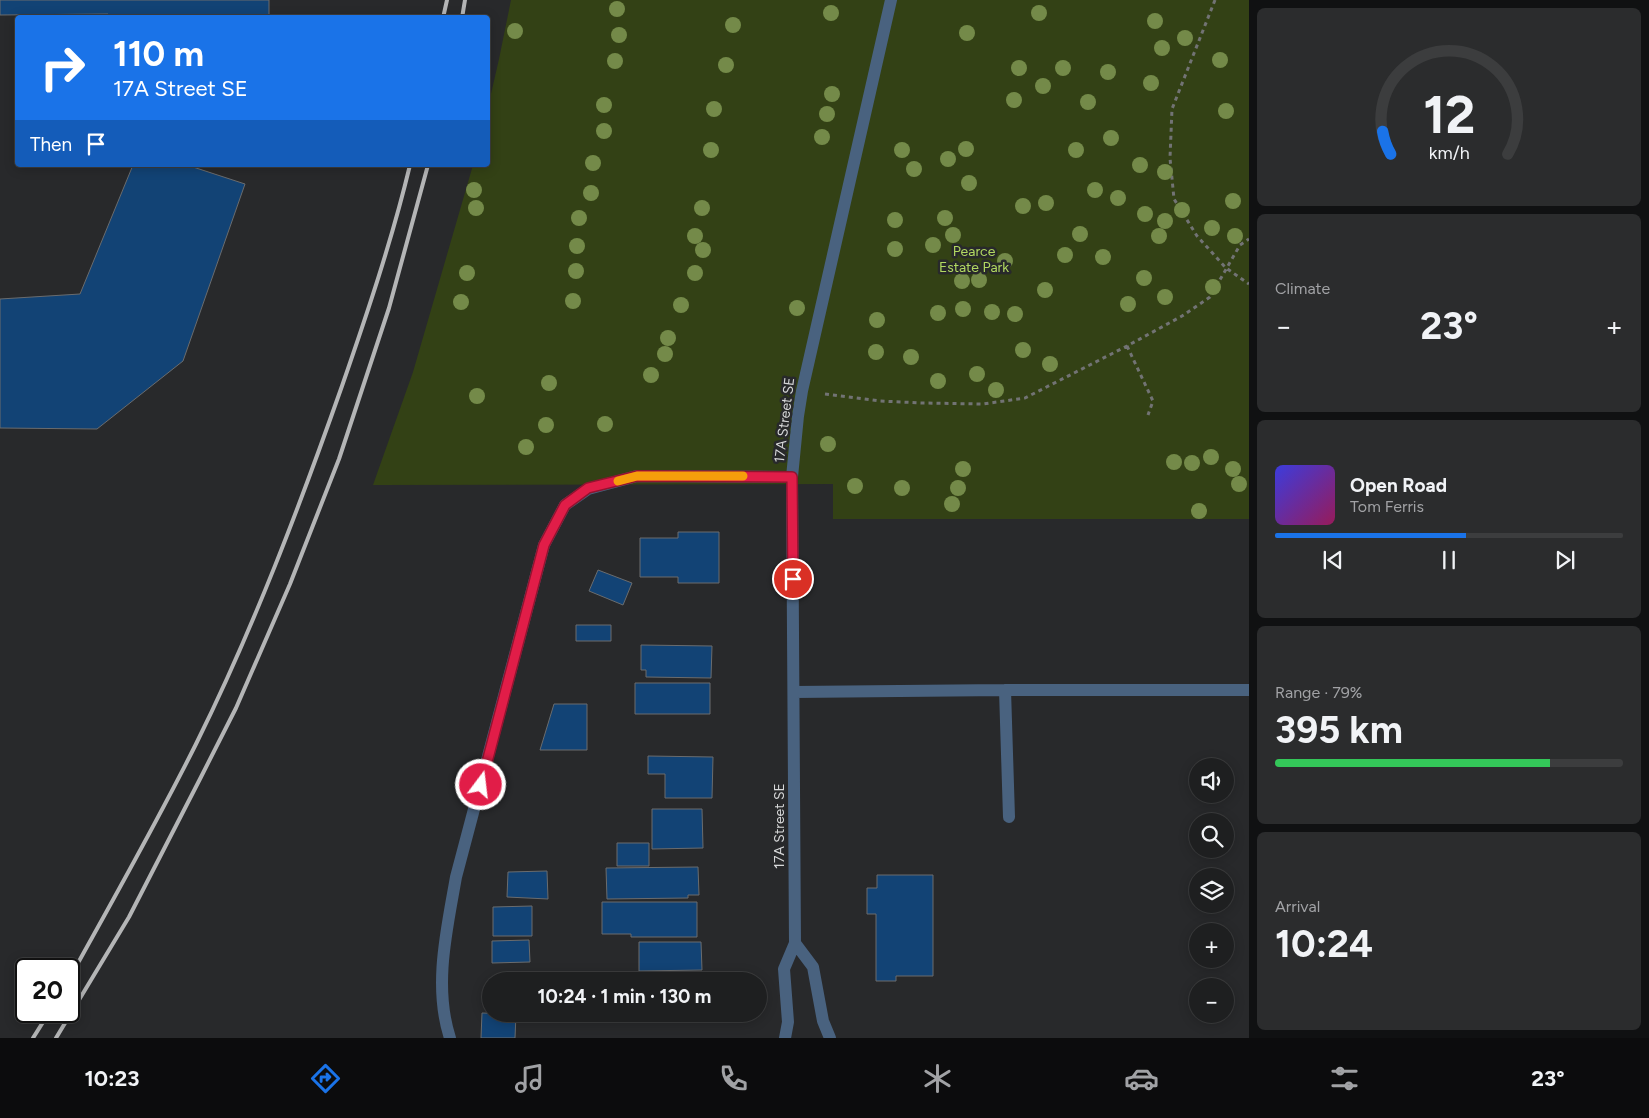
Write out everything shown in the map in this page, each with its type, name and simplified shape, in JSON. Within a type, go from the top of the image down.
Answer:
[{"type":"street","name":"17A Street SE","points":[[786,1038],[788,1022],[784,969],[794,943],[792,477],[798,416],[802,390],[891,0]]},
{"type":"street","points":[[450,1038],[442,992],[446,932],[456,877],[544,545],[565,505],[588,488],[637,476],[792,477]]},
{"type":"street","points":[[1005,690],[1009,817]]},
{"type":"street","points":[[794,692],[1249,690]]},
{"type":"street","points":[[794,943],[812,967],[823,1021],[830,1038]]},
{"type":"path","points":[[1215,0],[1172,109],[1170,158],[1174,199],[1197,236],[1226,268],[1249,284]]},
{"type":"path","points":[[802,390],[880,401],[983,404],[1025,398],[1182,316],[1210,297],[1240,245],[1249,239]]},
{"type":"path","points":[[1127,346],[1152,401],[1148,415]]},
{"type":"green space","name":"Pearce Estate Park","points":[[511,0],[1249,0],[1249,519],[833,519],[833,484],[373,485],[413,372],[472,167],[490,167],[490,98]]},
{"type":"building","points":[[0,0],[269,0],[269,15],[0,15]]},
{"type":"building","points":[[132,167],[193,167],[245,184],[183,361],[97,429],[0,428],[0,299],[80,294]]},
{"type":"building","points":[[678,532],[719,532],[719,583],[678,583],[678,577],[640,577],[640,538],[678,538]]},
{"type":"building","points":[[598,570],[632,583],[623,605],[589,591]]},
{"type":"building","points":[[576,625],[611,625],[611,641],[576,641]]},
{"type":"building","points":[[641,645],[712,646],[711,678],[646,677],[646,670],[641,670]]},
{"type":"building","points":[[635,683],[710,683],[710,714],[635,714]]},
{"type":"building","points":[[554,704],[587,704],[587,750],[540,750]]},
{"type":"building","points":[[648,756],[713,757],[712,798],[665,798],[665,774],[648,774]]},
{"type":"building","points":[[652,809],[702,809],[703,848],[652,849]]},
{"type":"building","points":[[617,843],[649,843],[649,866],[617,866]]},
{"type":"building","points":[[698,867],[699,895],[688,895],[688,898],[607,899],[606,868]]},
{"type":"building","points":[[547,871],[548,899],[507,897],[508,872]]},
{"type":"building","points":[[877,875],[933,875],[933,976],[896,976],[896,981],[876,981],[876,914],[867,914],[867,888],[877,888]]},
{"type":"building","points":[[602,902],[697,902],[697,937],[631,937],[631,934],[602,934]]},
{"type":"building","points":[[532,906],[532,936],[493,936],[493,907]]},
{"type":"building","points":[[529,940],[530,962],[492,963],[492,941]]},
{"type":"building","points":[[639,942],[701,942],[702,970],[639,971]]},
{"type":"building","points":[[482,1013],[482,1022],[516,1022],[515,1038],[481,1038]]},
{"type":"railway","points":[[444,15],[447,0]]},
{"type":"railway","points":[[462,15],[465,0]]},
{"type":"railway","points":[[80,959],[181,774],[217,701],[256,612],[309,477],[370,304],[410,167]]},
{"type":"railway","points":[[56,1038],[129,917],[236,708],[290,584],[339,459],[389,308],[427,167]]},
{"type":"railway","points":[[33,1038],[42,1023]]},
{"type":"slow traffic","points":[[618,481],[637,476],[743,476]]},
{"type":"route","points":[[481,785],[544,545],[565,505],[588,488],[637,476],[792,477],[793,579]]}]
